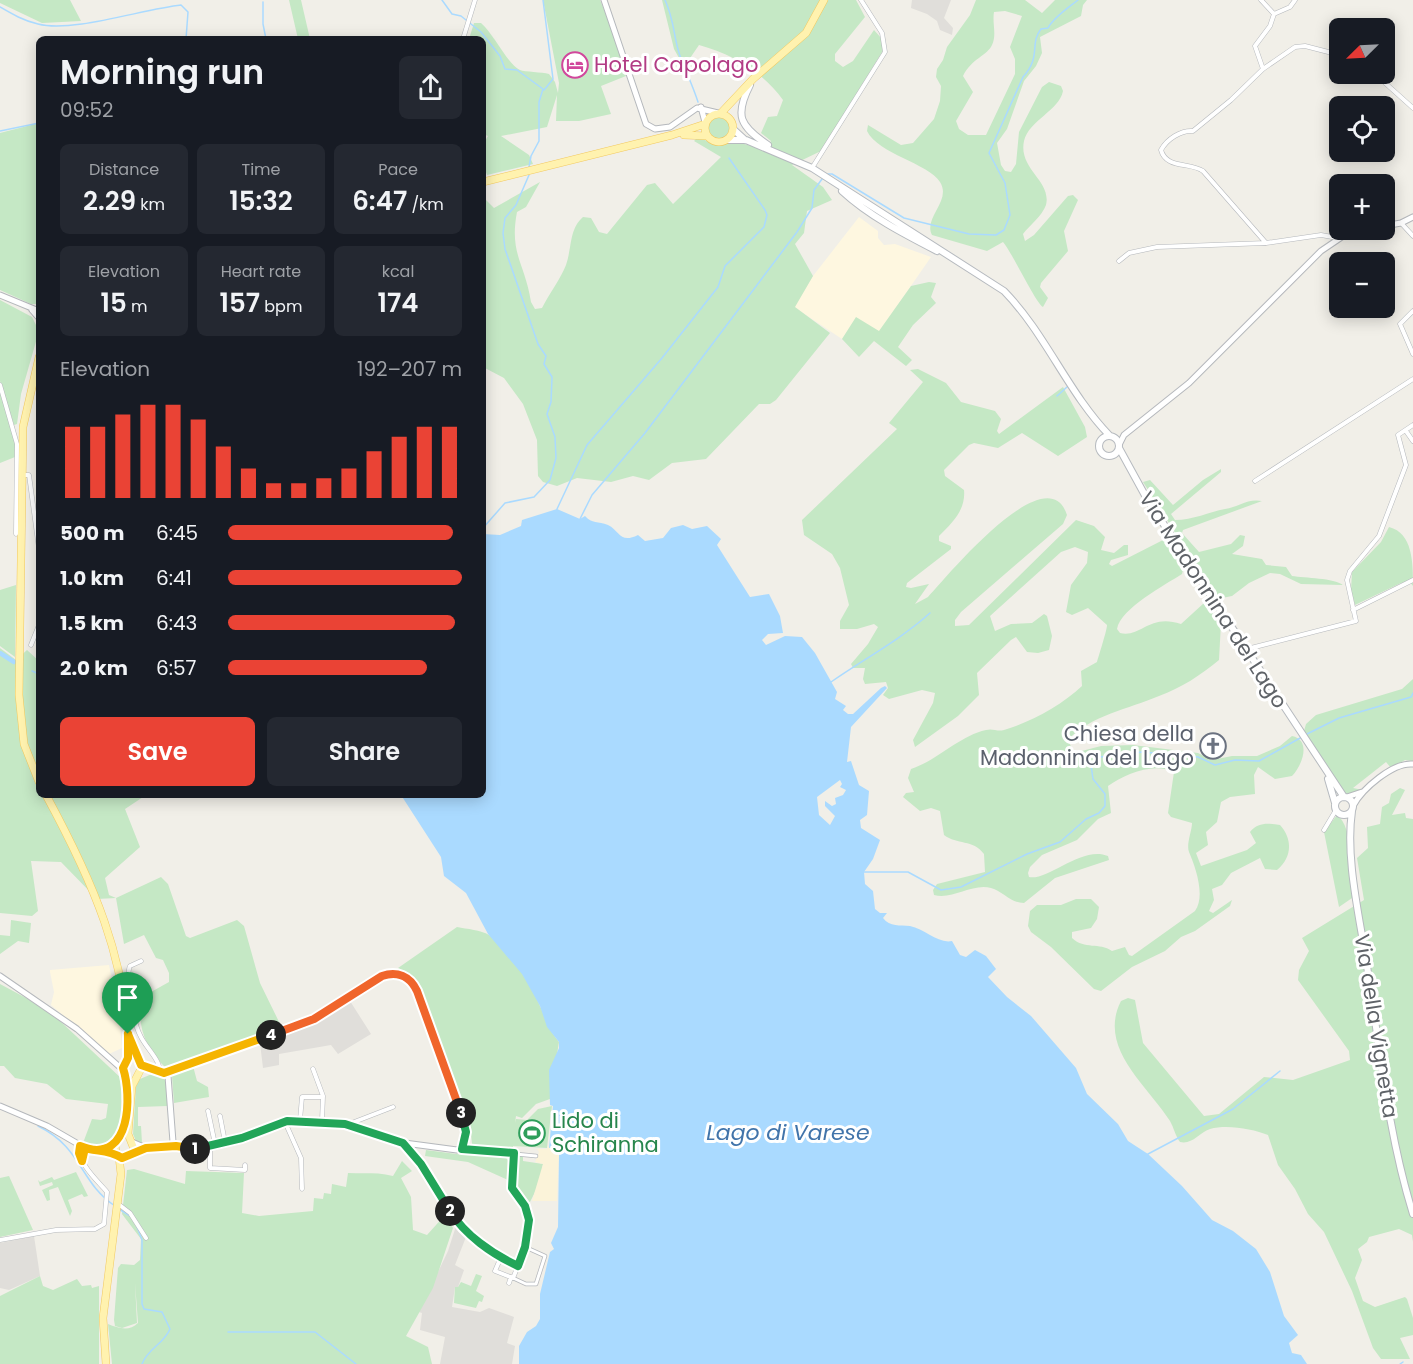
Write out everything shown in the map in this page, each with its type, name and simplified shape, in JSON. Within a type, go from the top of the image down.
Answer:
[{"type":"main road","points":[[486,181],[672,135],[705,123],[807,33],[824,0]]},
{"type":"main road","points":[[753,79],[744,97],[740,117],[753,135],[778,152]]},
{"type":"main road","points":[[736,98],[731,120],[733,129],[746,140],[812,168],[1004,291],[1020,307],[1093,416],[1101,432],[1101,452],[1111,456],[1119,447],[1093,416]]},
{"type":"main road","points":[[719,113],[731,120]]},
{"type":"main road","points":[[705,123],[707,136]]},
{"type":"main road","points":[[726,141],[733,129]]},
{"type":"main road","points":[[672,135],[707,136],[713,141],[746,140]]},
{"type":"main road","points":[[832,182],[856,204],[967,266]]},
{"type":"main road","points":[[870,205],[890,221],[892,226]]},
{"type":"main road","points":[[892,226],[896,225],[918,235]]},
{"type":"main road","points":[[36,368],[23,427],[25,475],[20,723],[36,776]]},
{"type":"main road","points":[[34,376],[36,371]]},
{"type":"main road","points":[[1100,440],[1111,436]]},
{"type":"main road","name":"Via Madonnina del Lago","points":[[1119,447],[1129,471],[1298,728]]},
{"type":"main road","name":"Via Madonnina del Lago","points":[[1111,456],[1129,471]]},
{"type":"main road","name":"Via della Vignetta","points":[[1298,728],[1352,809],[1351,836],[1356,897],[1391,1127],[1413,1214]]},
{"type":"main road","name":"Via della Vignetta","points":[[1323,767],[1337,809],[1351,836]]},
{"type":"main road","points":[[1337,809],[1346,797]]},
{"type":"main road","points":[[48,798],[97,897],[118,967],[128,1034],[140,1066],[132,1086],[128,1134],[132,1142],[130,1155],[121,1174]]},
{"type":"main road","points":[[1337,809],[1352,809]]},
{"type":"main road","points":[[106,1364],[103,1318],[121,1174],[116,1143],[124,1129],[127,1083],[123,1070],[128,1034]]},
{"type":"main road","points":[[126,1060],[140,1066]]},
{"type":"main road","points":[[118,1156],[130,1155]]},
{"type":"street","points":[[464,36],[475,0]]},
{"type":"street","points":[[604,0],[646,124],[655,129],[670,127],[693,109],[701,107],[719,113]]},
{"type":"street","points":[[812,168],[885,52],[882,33],[861,0]]},
{"type":"street","points":[[1262,0],[1274,14]]},
{"type":"street","points":[[1263,69],[1255,46],[1270,26],[1274,14],[1290,7],[1295,0]]},
{"type":"street","points":[[1266,243],[1203,171],[1197,167],[1167,160],[1161,150],[1165,143],[1185,130],[1193,131],[1231,100],[1263,69],[1299,46],[1329,53]]},
{"type":"street","points":[[1386,84],[1413,108]]},
{"type":"street","points":[[701,107],[705,123]]},
{"type":"street","points":[[1395,224],[1413,217]]},
{"type":"street","points":[[1401,223],[1413,236]]},
{"type":"street","points":[[1119,261],[1129,253],[1157,248],[1266,243],[1321,235],[1329,236]]},
{"type":"street","points":[[1119,447],[1124,435],[1189,383],[1321,251],[1335,240]]},
{"type":"street","points":[[0,295],[36,311]]},
{"type":"street","points":[[32,310],[36,315]]},
{"type":"street","points":[[1413,311],[1400,324],[1413,354]]},
{"type":"street","points":[[1255,481],[1413,379]]},
{"type":"street","points":[[0,385],[17,444],[16,534]]},
{"type":"street","points":[[1246,649],[1356,621],[1347,580],[1350,571],[1379,536],[1406,465],[1398,435],[1413,425]]},
{"type":"street","points":[[1406,431],[1413,441]]},
{"type":"street","points":[[1111,436],[1124,435]]},
{"type":"street","points":[[25,475],[36,522]]},
{"type":"street","points":[[1353,610],[1413,580]]},
{"type":"street","points":[[31,645],[36,632]]},
{"type":"street","points":[[1352,809],[1367,790],[1396,767],[1413,764]]},
{"type":"street","points":[[1346,797],[1367,790]]},
{"type":"street","points":[[52,798],[54,810]]},
{"type":"street","points":[[1324,830],[1337,809]]},
{"type":"street","points":[[141,961],[131,965],[128,973],[136,1024],[140,1036],[165,1073],[173,1145]]},
{"type":"street","points":[[140,1066],[165,1073],[308,1022],[382,976],[393,973],[407,978],[415,986],[464,1123],[466,1132],[462,1149]]},
{"type":"street","points":[[0,976],[77,1029],[123,1070]]},
{"type":"street","points":[[114,1063],[126,1060]]},
{"type":"street","points":[[313,1069],[323,1097],[322,1121]]},
{"type":"street","points":[[300,1120],[302,1097],[323,1097]]},
{"type":"street","points":[[0,1106],[47,1126],[82,1147],[104,1149],[118,1156]]},
{"type":"street","points":[[349,1125],[393,1107]]},
{"type":"street","points":[[208,1111],[212,1145],[210,1168],[245,1170],[245,1165]]},
{"type":"street","points":[[220,1116],[225,1142]]},
{"type":"street","points":[[130,1155],[146,1148],[173,1145],[190,1150],[225,1142],[284,1122],[300,1120],[349,1125],[403,1143],[536,1156]]},
{"type":"street","points":[[284,1122],[301,1158],[302,1189]]},
{"type":"street","points":[[132,1142],[146,1148]]},
{"type":"street","points":[[104,1149],[116,1143]]},
{"type":"street","points":[[403,1143],[421,1164],[460,1225],[501,1257],[518,1266]]},
{"type":"street","points":[[0,1240],[56,1230],[95,1229],[104,1224],[107,1192],[82,1161],[82,1147]]},
{"type":"street","points":[[509,1283],[525,1247],[529,1220],[525,1206],[512,1188],[514,1153]]},
{"type":"street","points":[[117,1204],[122,1204],[133,1216],[146,1239]]},
{"type":"street","points":[[501,1257],[495,1271],[528,1284],[536,1284],[545,1256],[525,1247]]},
{"type":"shaded area","points":[[912,0],[951,0],[944,18],[953,28],[952,35],[940,30],[937,21],[927,14],[911,8]]},
{"type":"shaded area","points":[[859,217],[878,231],[878,238],[884,245],[895,244],[931,257],[879,332],[856,318],[842,339],[794,307],[813,276]]},
{"type":"shaded area","points":[[109,965],[119,1014],[122,1048],[109,1054],[51,1005],[54,992],[50,970]]},
{"type":"shaded area","points":[[350,1001],[371,1034],[338,1054],[331,1045],[279,1054],[279,1065],[263,1068],[260,1043],[308,1025]]},
{"type":"shaded area","points":[[456,1226],[466,1237],[455,1265],[464,1270],[458,1287],[455,1287],[452,1307],[480,1312],[489,1308],[514,1317],[507,1343],[515,1346],[512,1364],[440,1364],[445,1337],[420,1330],[422,1313],[419,1312],[448,1251]]},
{"type":"shaded area","points":[[34,1236],[40,1276],[9,1290],[0,1288],[0,1243]]},
{"type":"green space","points":[[0,0],[70,0],[81,21],[42,23],[0,3]]},
{"type":"green space","points":[[289,0],[301,0],[309,36],[297,36]]},
{"type":"green space","points":[[543,0],[600,0],[613,31],[626,76],[601,86],[611,114],[579,121],[556,121],[557,95],[547,127],[501,136],[529,155],[533,164],[487,175],[486,36],[470,36],[474,23],[481,23],[486,28],[515,67],[522,71],[549,74],[555,82],[558,93],[559,83]]},
{"type":"green space","points":[[662,0],[856,0],[865,17],[835,54],[835,61],[843,67],[853,61],[874,30],[882,39],[884,49],[821,151],[792,165],[823,187],[832,200],[807,211],[804,233],[795,244],[813,276],[795,307],[830,333],[776,400],[770,404],[759,404],[706,459],[672,463],[649,480],[633,476],[611,482],[577,478],[557,486],[543,482],[538,476],[537,440],[523,404],[504,378],[486,369],[486,200],[494,208],[540,182],[526,207],[517,212],[515,238],[531,302],[535,309],[542,308],[564,270],[575,227],[583,217],[591,218],[599,232],[607,234],[647,185],[655,183],[673,204],[721,157],[694,141],[698,137],[714,144],[744,144],[766,150],[771,141],[761,133],[768,117],[777,116],[783,100],[775,90],[746,65],[723,53],[699,45],[684,67],[674,49]]},
{"type":"green space","points":[[976,0],[1025,0],[1042,13],[1055,0],[1087,0],[1083,5],[1081,16],[1040,37],[1042,53],[1036,66],[1024,81],[1007,129],[997,143],[1001,165],[1005,171],[1011,172],[1016,164],[1019,132],[1042,87],[1049,82],[1061,86],[1063,91],[1060,98],[1027,134],[1023,151],[1047,197],[1046,205],[1039,217],[1023,234],[1025,241],[1034,235],[1068,196],[1073,195],[1078,200],[1064,231],[1068,251],[1041,283],[1040,287],[1048,298],[1043,307],[1003,242],[987,251],[932,235],[931,222],[943,196],[940,182],[925,169],[881,146],[867,131],[868,125],[901,145],[913,143],[934,119],[940,101],[941,86],[936,77],[937,69],[947,47],[970,15]],"holes":[[[1005,11],[1022,16],[1010,47],[1015,59],[1015,74],[986,135],[968,135],[959,129],[956,121],[973,92],[963,76],[970,65],[987,52],[992,45],[994,12]]]},
{"type":"green space","points":[[719,117],[727,120],[730,128],[727,136],[719,139],[711,136],[708,128],[711,120]]},
{"type":"green space","points":[[36,124],[36,304],[31,304],[0,290],[0,133]]},
{"type":"green space","points":[[929,282],[936,283],[931,297],[936,303],[913,325],[898,347],[912,360],[906,366],[874,341],[859,357],[842,339],[856,317],[879,331],[911,286]]},
{"type":"green space","points":[[0,300],[32,317],[36,325],[36,342],[21,394],[17,424],[14,425],[0,381]]},
{"type":"green space","points":[[918,369],[946,383],[961,402],[995,411],[1001,419],[997,431],[999,434],[1063,387],[1085,427],[1087,437],[1058,456],[1022,433],[998,448],[974,443],[969,445],[944,470],[945,476],[964,490],[960,510],[939,536],[939,541],[951,546],[951,549],[907,583],[906,587],[911,588],[929,584],[915,604],[928,597],[996,526],[1019,509],[1039,500],[1056,500],[1067,515],[1063,524],[961,612],[955,620],[955,626],[969,625],[1076,520],[1094,526],[1105,537],[1101,550],[1114,553],[1124,545],[1128,545],[1128,555],[1111,560],[1109,564],[1112,566],[1165,539],[1183,570],[1182,574],[1135,605],[1120,621],[1117,629],[1120,633],[1127,634],[1161,621],[1181,624],[1204,603],[1221,623],[1219,660],[1198,676],[1175,689],[1099,719],[1077,731],[1068,740],[1074,753],[1101,746],[1133,745],[1198,753],[1212,760],[1232,756],[1257,756],[1280,746],[1292,736],[1298,738],[1302,743],[1302,760],[1292,776],[1275,779],[1258,767],[1254,775],[1255,794],[1230,797],[1221,802],[1217,822],[1206,832],[1208,845],[1196,853],[1201,866],[1247,850],[1256,843],[1250,832],[1256,826],[1276,824],[1284,830],[1289,842],[1288,854],[1282,865],[1277,870],[1265,869],[1260,858],[1231,873],[1222,885],[1212,889],[1214,900],[1209,911],[1213,913],[1232,900],[1230,906],[1195,931],[1181,937],[1165,951],[1132,967],[1101,991],[1094,989],[1051,947],[1031,932],[1028,926],[1030,911],[1037,905],[1061,905],[1076,899],[1091,899],[1099,907],[1097,919],[1091,928],[1072,932],[1072,938],[1082,944],[1112,951],[1125,947],[1132,956],[1195,911],[1200,889],[1188,849],[1192,823],[1171,817],[1168,813],[1174,772],[1158,768],[1149,769],[1123,777],[1108,786],[1111,813],[1098,819],[1077,840],[1042,855],[1030,867],[1028,873],[1029,877],[1037,877],[1087,855],[1108,856],[1109,860],[1055,878],[1024,903],[984,887],[948,895],[934,895],[933,890],[937,884],[985,872],[984,854],[975,846],[944,835],[940,811],[931,808],[920,811],[903,797],[906,793],[914,792],[908,778],[911,769],[976,733],[1004,730],[1035,718],[1065,700],[1082,686],[1081,671],[1097,662],[1107,625],[1088,608],[1072,615],[1066,612],[1071,585],[1087,563],[1088,552],[1075,547],[1061,552],[990,616],[995,631],[1011,624],[1032,623],[1044,614],[1047,616],[1052,636],[1049,650],[1038,653],[1027,652],[1016,637],[1011,640],[977,673],[979,695],[958,716],[915,747],[913,740],[933,703],[935,693],[922,690],[889,699],[883,695],[888,688],[886,682],[865,684],[863,679],[865,668],[853,668],[851,664],[868,644],[878,627],[874,624],[857,629],[840,629],[840,621],[849,605],[840,568],[832,554],[804,535],[802,520],[897,429],[889,423],[923,382],[910,370]]},
{"type":"green space","points":[[0,392],[15,443],[15,457],[0,463]]},
{"type":"green space","points":[[1221,469],[1221,472],[1171,514],[1175,520],[1195,517],[1257,500],[1262,501],[1183,530],[1182,533],[1199,552],[1231,544],[1240,535],[1245,536],[1243,546],[1232,554],[1262,559],[1266,565],[1286,567],[1292,576],[1326,580],[1343,585],[1301,584],[1280,574],[1270,573],[1249,583],[1232,596],[1217,599],[1143,482],[1150,480],[1173,505],[1203,480]]},
{"type":"green space","points":[[1389,527],[1397,530],[1407,542],[1412,559],[1413,586],[1410,582],[1401,583],[1355,605],[1351,590],[1352,572],[1381,542]]},
{"type":"green space","points":[[16,585],[15,657],[0,646],[0,590]]},
{"type":"green space","points":[[0,648],[16,660],[27,650],[36,658],[36,798],[142,798],[125,809],[140,847],[105,878],[109,895],[116,898],[97,899],[61,862],[31,861],[38,911],[32,916],[0,913]]},
{"type":"green space","points":[[1413,679],[1413,761],[1405,760],[1391,768],[1386,762],[1353,788],[1363,790],[1347,795],[1342,792],[1304,731],[1306,724],[1316,715],[1402,689]]},
{"type":"green space","points":[[1400,788],[1405,790],[1392,815],[1405,813],[1406,818],[1413,819],[1413,1242],[1412,1235],[1399,1229],[1369,1237],[1367,1242],[1358,1249],[1362,1260],[1355,1278],[1363,1301],[1375,1307],[1405,1297],[1413,1318],[1413,1335],[1400,1338],[1410,1359],[1381,1359],[1373,1348],[1352,1291],[1324,1232],[1308,1214],[1295,1189],[1278,1165],[1268,1135],[1248,1129],[1224,1127],[1210,1129],[1188,1142],[1180,1142],[1170,1121],[1128,1066],[1115,1035],[1115,1018],[1121,1001],[1128,998],[1135,1000],[1143,1043],[1204,1116],[1219,1114],[1264,1077],[1293,1080],[1350,1060],[1349,1051],[1298,980],[1299,970],[1309,951],[1302,938],[1364,900],[1357,858],[1368,848],[1367,827],[1380,824],[1382,807],[1389,803],[1391,794]]},
{"type":"green space","points":[[1337,815],[1346,829],[1349,840],[1355,896],[1339,907],[1324,832]]},
{"type":"green space","points":[[161,877],[168,884],[186,936],[190,938],[237,920],[244,926],[260,983],[282,1028],[166,1068],[144,1036],[140,1007],[142,997],[169,982],[169,973],[163,960],[156,958],[144,935],[124,944],[116,898]]},
{"type":"green space","points":[[11,920],[31,923],[29,943],[18,941],[0,954],[0,935],[10,936]]},
{"type":"green space","points":[[457,927],[486,933],[504,948],[525,977],[559,1042],[550,1099],[536,1104],[522,1118],[516,1116],[515,1123],[516,1119],[527,1120],[538,1109],[552,1106],[547,1148],[513,1146],[513,1149],[472,1144],[470,1124],[419,984],[398,968]]},
{"type":"green space","points":[[0,984],[28,999],[60,1021],[122,1079],[121,1128],[107,1144],[92,1146],[83,1143],[92,1119],[106,1118],[108,1104],[66,1099],[47,1084],[15,1078],[4,1066],[0,1066]]},
{"type":"green space","points":[[193,1066],[197,1081],[208,1087],[209,1097],[174,1103],[172,1076],[177,1071]]},
{"type":"green space","points":[[152,1074],[159,1075],[166,1081],[168,1106],[138,1107],[138,1126],[141,1126],[142,1143],[136,1141],[133,1134],[136,1086],[140,1079]]},
{"type":"green space","points":[[426,1150],[464,1155],[468,1153],[505,1156],[509,1162],[508,1180],[468,1162],[425,1156]]},
{"type":"green space","points":[[515,1155],[523,1155],[523,1161],[543,1164],[540,1182],[530,1202],[525,1203],[513,1188]]},
{"type":"green space","points":[[402,1161],[412,1171],[401,1178],[411,1197],[413,1230],[427,1235],[445,1215],[453,1228],[433,1288],[406,1336],[428,1347],[432,1364],[112,1364],[108,1324],[120,1328],[122,1328],[115,1326],[114,1320],[118,1268],[121,1264],[134,1265],[140,1260],[141,1239],[122,1214],[127,1170],[134,1169],[185,1184],[186,1171],[244,1173],[242,1213],[259,1216],[313,1211],[314,1198],[323,1199],[324,1193],[331,1194],[332,1184],[346,1187],[348,1173],[393,1176]],"holes":[[[135,1283],[138,1323],[131,1328],[122,1328],[137,1323]]]},
{"type":"green space","points":[[76,1172],[88,1196],[84,1197],[82,1194],[68,1200],[72,1211],[70,1216],[58,1187],[49,1190],[50,1200],[47,1201],[42,1190],[53,1185],[52,1182],[40,1186],[38,1180],[40,1182],[52,1177],[54,1180]]},
{"type":"green space","points":[[9,1176],[33,1230],[0,1237],[0,1178]]},
{"type":"green space","points":[[476,1274],[482,1276],[476,1291],[484,1296],[482,1302],[479,1301],[476,1308],[454,1303],[455,1287],[458,1287],[461,1282],[471,1286]]},
{"type":"green space","points":[[40,1276],[43,1286],[53,1290],[77,1279],[82,1286],[91,1285],[92,1288],[99,1286],[99,1364],[0,1364],[0,1296]]},
{"type":"sand","points":[[548,1146],[559,1155],[557,1201],[532,1201],[543,1164],[535,1162],[539,1152],[537,1149],[547,1149]]},
{"type":"water","name":"Lago di Varese","points":[[557,509],[580,519],[585,516],[608,525],[621,536],[627,538],[638,535],[645,541],[663,538],[671,528],[683,525],[692,529],[707,526],[721,539],[717,545],[750,597],[769,594],[780,616],[783,633],[768,634],[762,640],[766,645],[785,636],[802,637],[815,653],[837,692],[835,699],[846,706],[843,710],[848,714],[853,714],[881,688],[885,686],[887,688],[851,727],[847,762],[851,761],[859,785],[869,791],[867,815],[860,820],[861,828],[880,840],[873,859],[864,872],[865,884],[873,891],[875,909],[880,913],[887,913],[883,918],[889,923],[910,926],[942,940],[952,941],[960,955],[966,957],[975,950],[986,956],[996,969],[988,977],[1007,997],[1031,1016],[1076,1068],[1087,1094],[1118,1124],[1128,1141],[1148,1154],[1182,1186],[1212,1220],[1233,1231],[1256,1249],[1270,1272],[1284,1316],[1298,1335],[1289,1343],[1292,1353],[1301,1355],[1307,1364],[519,1364],[519,1346],[527,1332],[536,1326],[540,1319],[540,1294],[550,1252],[554,1249],[551,1243],[558,1227],[559,1155],[557,1147],[549,1148],[553,1106],[550,1105],[549,1070],[559,1048],[559,1042],[547,1027],[540,1006],[522,974],[488,934],[466,893],[444,876],[441,857],[403,798],[486,798],[486,534],[500,535],[521,526],[522,520]],"holes":[[[840,780],[842,784],[840,787],[846,790],[843,795],[835,798],[836,804],[832,806],[825,801],[825,806],[835,816],[830,825],[819,815],[817,797]]]},
{"type":"waterway","points":[[442,0],[452,14],[461,16],[484,36]]},
{"type":"waterway","points":[[543,0],[553,79],[544,90]]},
{"type":"waterway","points":[[665,0],[671,15],[680,56],[698,102]]},
{"type":"waterway","points":[[828,174],[832,174],[904,218],[969,234],[996,235],[1004,230],[1010,215],[1005,183],[989,153],[1023,77],[1032,63],[1036,40],[1041,29],[1048,28],[1057,16],[1078,0]]},
{"type":"waterway","points":[[263,2],[265,36]]},
{"type":"waterway","points":[[0,7],[28,21],[53,26],[89,23],[181,5],[188,12],[186,36]]},
{"type":"waterway","points":[[486,38],[500,56],[505,69],[517,70],[543,89],[539,102],[539,141],[531,156],[529,167]]},
{"type":"waterway","points":[[0,131],[36,124]]},
{"type":"waterway","points":[[557,509],[587,445],[662,358],[718,287],[725,266],[764,227],[767,215],[765,210],[729,158]]},
{"type":"waterway","points":[[486,525],[505,503],[534,497],[550,480],[556,458],[555,437],[547,414],[551,402],[552,377],[544,364],[546,356],[538,344],[505,249],[503,233],[505,218],[516,205],[529,175]]},
{"type":"waterway","points":[[580,519],[592,495],[645,433],[797,232],[812,208],[814,190],[822,179]]},
{"type":"waterway","points":[[1057,396],[1067,387]]},
{"type":"waterway","points":[[831,682],[894,641],[930,613]]},
{"type":"waterway","points":[[0,653],[14,662]]},
{"type":"waterway","points":[[32,671],[36,673]]},
{"type":"waterway","points":[[1307,734],[1339,718],[1411,697],[1413,693]]},
{"type":"waterway","points":[[864,872],[908,872],[941,890],[961,887],[1027,854],[1060,842],[1086,819],[1099,813],[1105,806],[1105,794],[1093,779],[1091,765],[1100,757],[1142,752],[1198,757],[1215,765],[1235,760],[1259,761],[1302,737]]},
{"type":"waterway","points":[[1148,1154],[1233,1109],[1280,1071]]},
{"type":"waterway","points":[[38,1126],[64,1144],[103,1197],[115,1206]]},
{"type":"waterway","points":[[119,1209],[130,1216]]},
{"type":"waterway","points":[[137,1227],[142,1240],[142,1304],[144,1309],[162,1312],[170,1329],[142,1364]]},
{"type":"waterway","points":[[228,1332],[315,1332],[356,1364]]},
{"type":"place","name":"Hotel Capolago","points":[[575,65]]},
{"type":"place","name":"Chiesa della Madonnina del Lago","points":[[1213,746]]},
{"type":"place","name":"Lido di Schiranna","points":[[532,1133]]},
{"type":"route","points":[[128,1034],[128,1058],[123,1068],[127,1083],[123,1133],[118,1141],[104,1149],[91,1150],[85,1148],[82,1161],[79,1153],[80,1146],[91,1150],[104,1149],[124,1158],[137,1150],[146,1148],[171,1146],[174,1148],[176,1146],[190,1150],[198,1149],[242,1138],[287,1121],[345,1124],[394,1142],[403,1143],[406,1150],[421,1164],[462,1228],[502,1258],[518,1266],[529,1231],[529,1220],[525,1206],[512,1188],[514,1153],[462,1149],[466,1132],[463,1119],[415,986],[402,975],[393,973],[382,976],[308,1022],[169,1072],[144,1068],[137,1058],[128,1034]]}]
